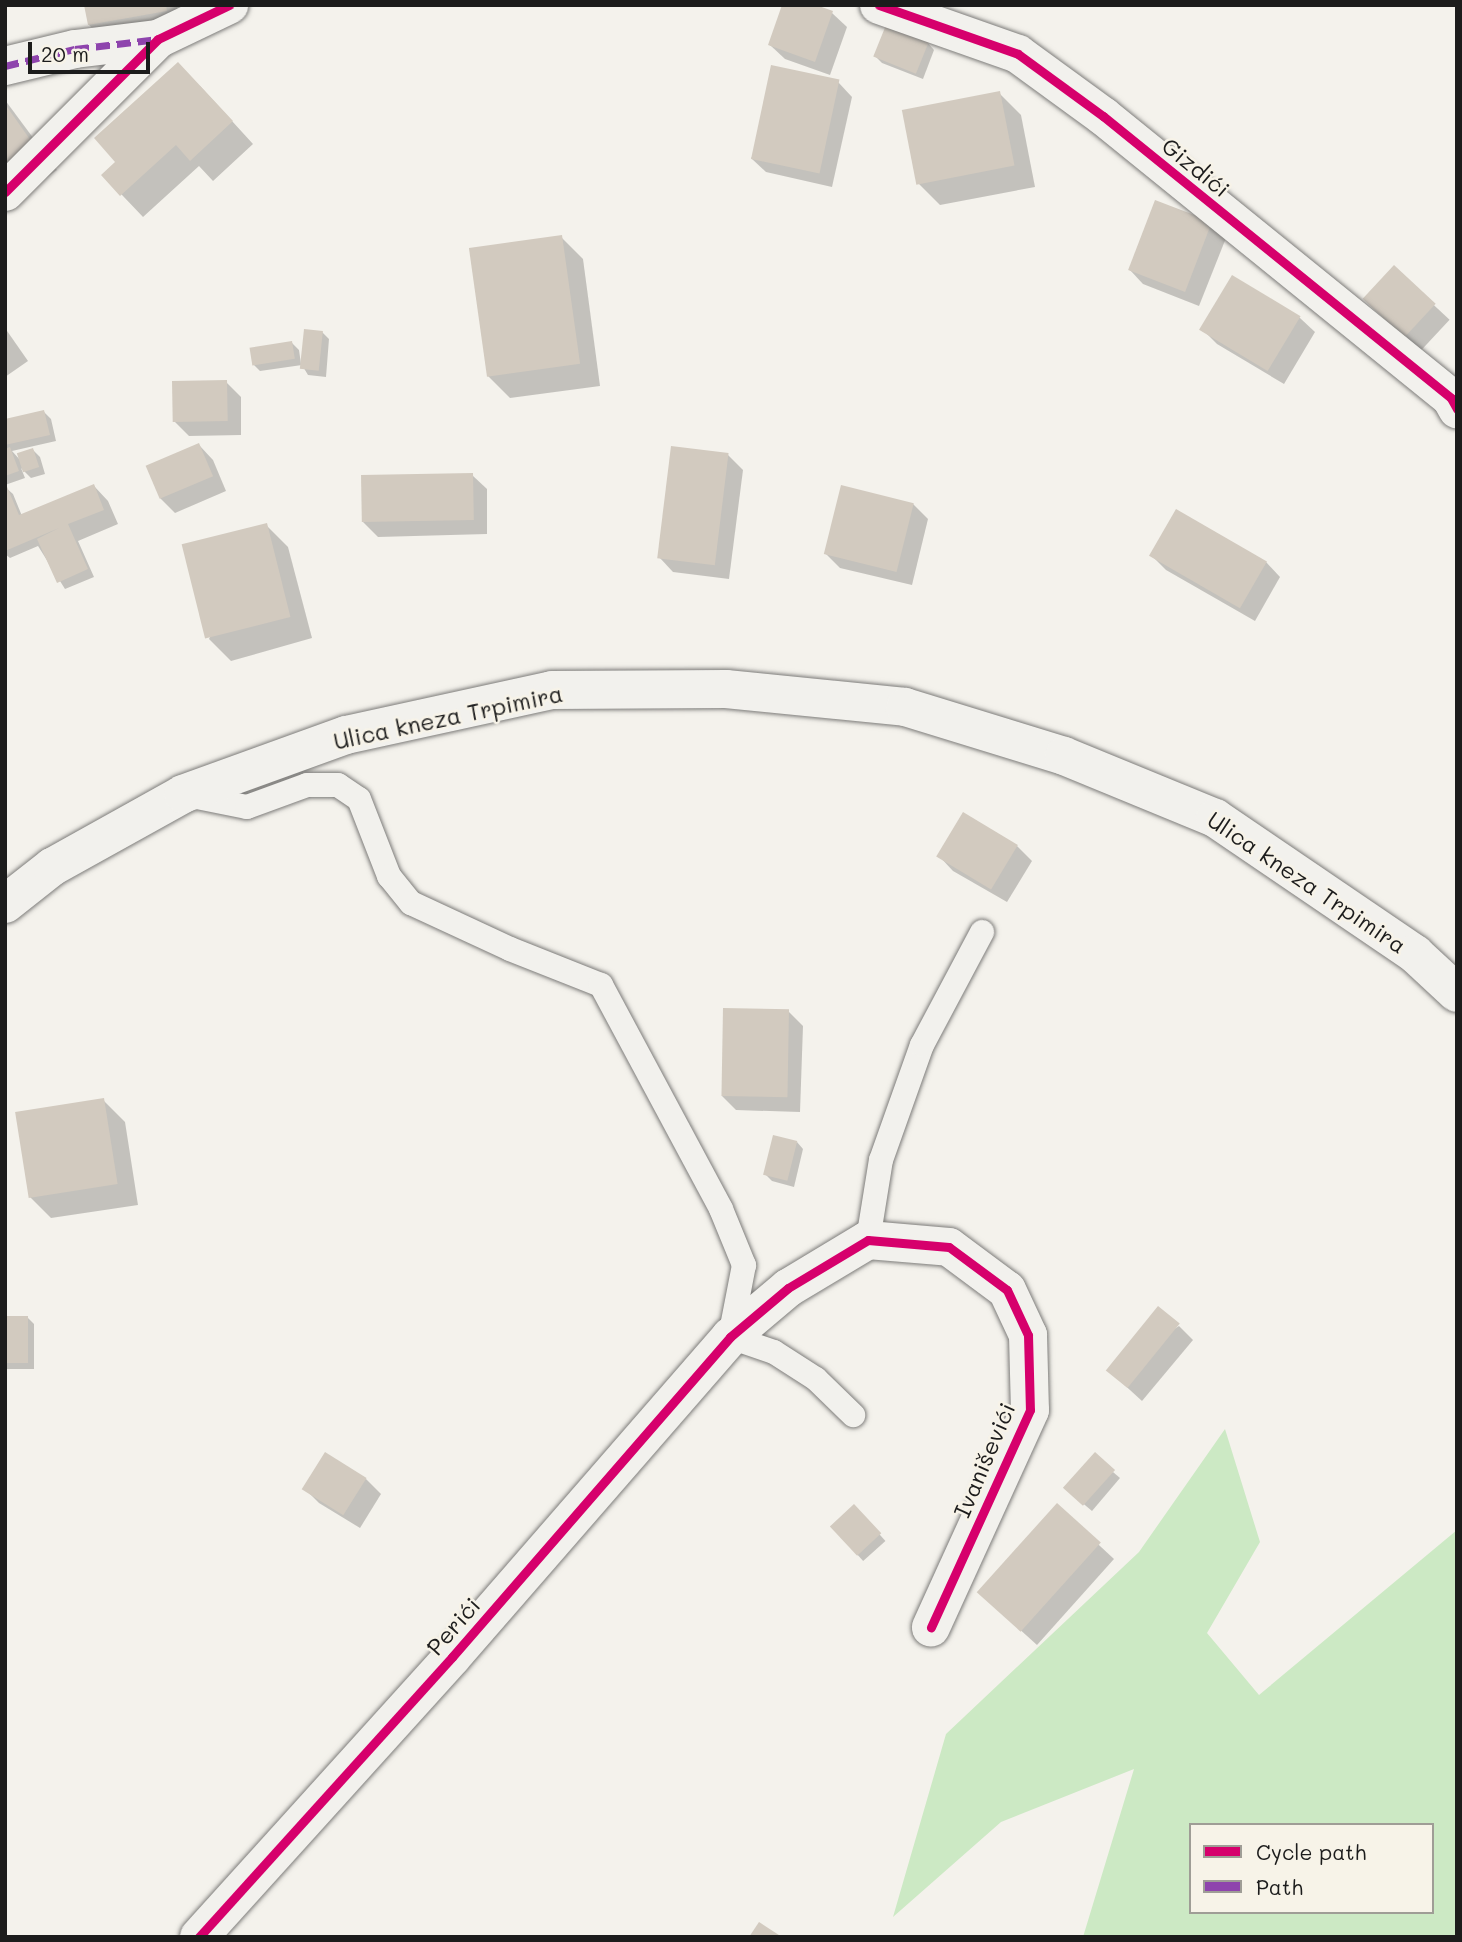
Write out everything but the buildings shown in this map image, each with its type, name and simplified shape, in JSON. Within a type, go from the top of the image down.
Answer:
[{"type":"street","points":[[5,66],[75,49],[158,39],[229,5]]},
{"type":"street","name":"Gizdići","points":[[879,5],[1018,54],[1113,125],[1451,398],[1457,409]]},
{"type":"street","points":[[5,192],[158,39]]},
{"type":"street","name":"Ulica kneza Trpimira","points":[[5,904],[52,867],[183,794],[346,735],[552,690],[726,689],[905,706],[1064,756],[1215,818],[1415,954],[1457,993]]},
{"type":"street","points":[[730,1337],[788,1289],[868,1240]]},
{"type":"street","name":"Ivaniševići","points":[[868,1240],[948,1247],[1007,1290],[1028,1335],[1030,1410],[931,1627]]},
{"type":"street","name":"Perići","points":[[199,1937],[452,1657],[730,1337]]},
{"type":"lane","points":[[183,794],[247,807],[307,785],[338,785],[359,799],[389,876],[411,903],[601,985],[720,1209],[744,1265],[730,1337],[774,1352],[816,1379],[853,1415]]},
{"type":"lane","points":[[868,1240],[881,1160],[918,1058],[982,932]]},
{"type":"green space","points":[[1225,1429],[1260,1542],[1207,1633],[1259,1695],[1457,1530],[1457,1937],[1083,1937],[1134,1769],[1001,1822],[893,1917],[946,1734],[1139,1552]]},
{"type":"marked path","points":[[5,66],[75,49],[158,39]]},
{"type":"cycle path","points":[[5,192],[158,39],[229,5]]},
{"type":"cycle path","points":[[879,5],[1018,54],[1103,116],[1451,398],[1457,409]]},
{"type":"cycle path","points":[[199,1937],[452,1657],[730,1337],[788,1288],[868,1240],[949,1247],[1007,1290],[1028,1335],[1030,1410],[931,1627]]}]
